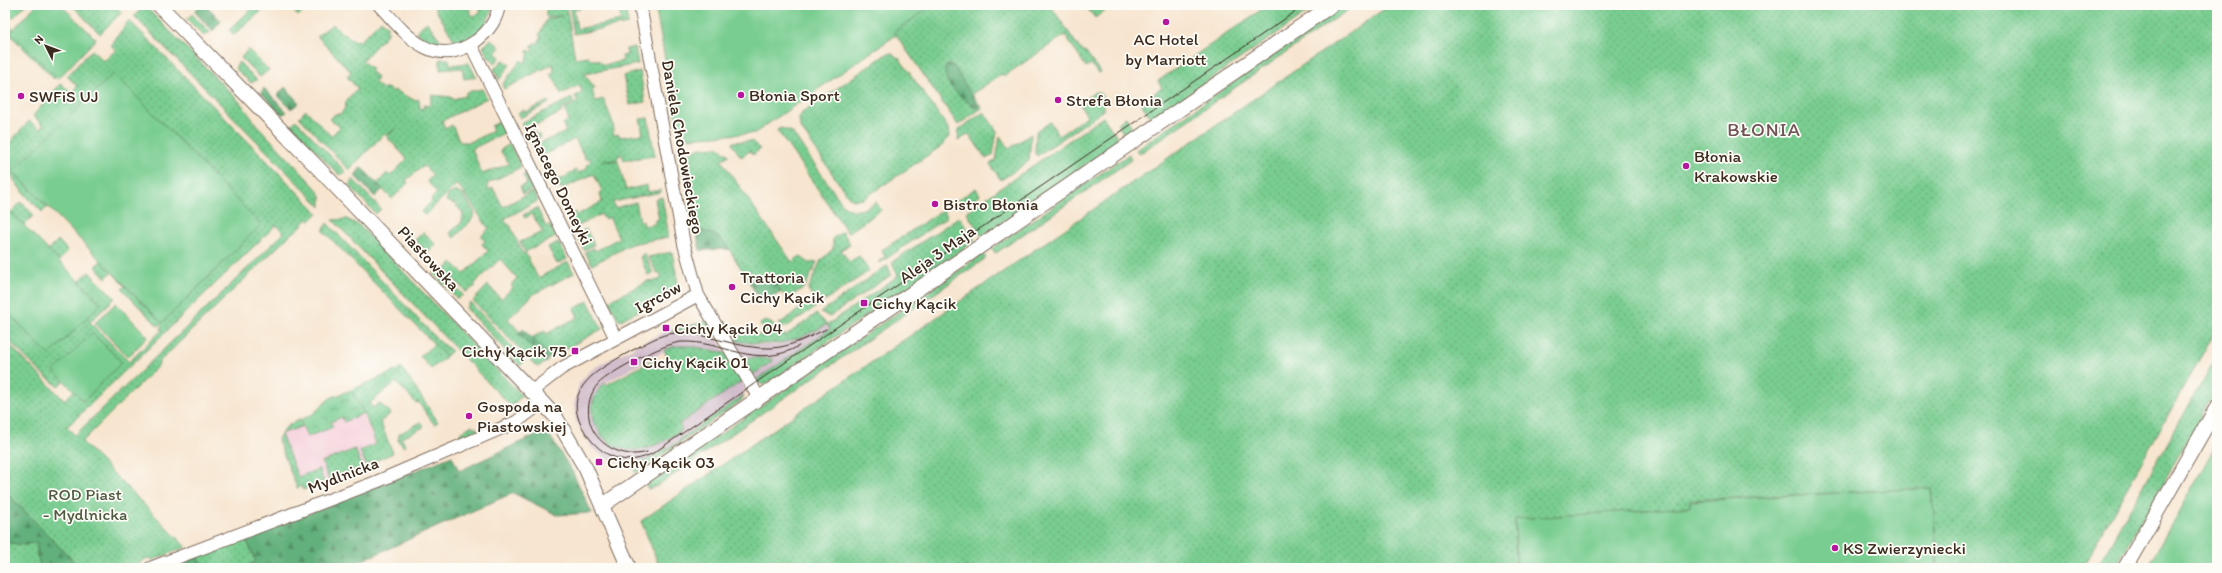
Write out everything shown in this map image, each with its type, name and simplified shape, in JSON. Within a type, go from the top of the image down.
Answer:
[{"type":"street","points":[[379,5],[405,34],[424,47],[449,52],[470,45],[490,27],[499,5]]},
{"type":"street","name":"Daniela Chodowieckiego","points":[[640,5],[684,244],[698,295]]},
{"type":"street","name":"Aleja 3 Maja","points":[[603,505],[1332,5]]},
{"type":"street","name":"Piastowska","points":[[160,6],[305,154],[543,402],[566,432],[603,505],[630,568]]},
{"type":"street","name":"Ignacego Domeyki","points":[[470,45],[616,339]]},
{"type":"street","name":"Igrców","points":[[532,391],[562,368],[698,295],[759,398]]},
{"type":"street","name":"Mydlnicka","points":[[150,568],[376,482],[516,422],[543,402]]},
{"type":"street","points":[[2125,568],[2217,407]]},
{"type":"shaded area","points":[[966,228],[758,383],[752,375],[773,359],[742,357],[732,340],[759,345],[774,345],[791,341],[817,330],[828,324]]},
{"type":"shaded area","points":[[679,330],[698,332],[716,337],[726,353],[690,346],[674,346],[605,383],[594,399],[592,415],[595,426],[597,425],[612,444],[625,450],[650,447],[682,429],[679,424],[742,381],[745,387],[744,395],[681,438],[679,441],[645,461],[623,464],[607,459],[592,448],[576,421],[574,405],[579,384],[589,372],[599,365],[664,332]]},
{"type":"shaded area","points":[[351,390],[377,446],[361,452],[366,465],[328,477],[329,480],[303,490],[280,434],[288,425],[313,414],[330,398]]},
{"type":"green space","points":[[10,5],[26,5],[13,18],[5,10]]},
{"type":"green space","points":[[36,5],[61,5],[96,39],[58,79],[11,32]]},
{"type":"green space","points":[[72,5],[115,5],[122,12],[100,34]]},
{"type":"green space","points":[[197,5],[206,5],[221,21],[213,31],[194,11],[199,7]]},
{"type":"green space","points":[[256,5],[263,5],[265,8],[234,35],[229,30]]},
{"type":"green space","points":[[288,5],[310,5],[298,16]]},
{"type":"green space","points":[[437,5],[468,5],[472,16],[481,13],[478,5],[493,5],[485,24],[475,34],[456,43],[434,7]]},
{"type":"green space","points":[[548,5],[566,5],[575,58],[588,56],[592,60],[598,60],[604,65],[623,61],[622,56],[627,55],[626,49],[635,47],[638,64],[584,74],[595,88],[592,89],[595,101],[604,99],[614,126],[613,135],[619,134],[620,137],[643,134],[640,119],[648,118],[655,156],[623,160],[623,155],[619,155],[617,160],[603,161],[618,161],[626,190],[647,185],[648,192],[661,190],[661,192],[613,202],[615,208],[636,202],[640,221],[643,221],[644,226],[655,224],[655,220],[659,219],[655,199],[662,197],[669,237],[631,244],[592,265],[585,252],[594,248],[595,251],[619,238],[609,217],[604,219],[601,214],[573,229],[567,216],[576,212],[577,215],[602,202],[600,193],[602,191],[594,174],[561,189],[560,187],[554,189],[548,178],[553,176],[554,170],[560,180],[576,170],[578,173],[586,169],[591,161],[589,158],[586,160],[575,139],[538,158],[532,146],[566,132],[563,124],[569,120],[564,109],[578,102],[575,96],[582,93],[580,85],[561,94],[555,80],[550,74],[554,72],[553,64],[504,89],[502,85],[521,60],[525,63],[529,54],[527,53],[528,50],[532,52],[533,50],[531,48],[535,42],[538,44],[541,36],[539,35],[547,19],[562,16],[547,17],[545,15]]},
{"type":"green space","points":[[569,5],[580,5],[580,9],[574,10],[577,29],[621,21],[619,7],[625,6],[628,24],[574,34]]},
{"type":"green space","name":"Błonia Sport","points":[[655,5],[924,5],[927,9],[894,32],[896,35],[755,133],[686,138],[685,129],[678,129]]},
{"type":"green space","points":[[925,5],[1050,5],[1080,49],[1086,52],[1100,72],[1098,73],[1091,64],[1086,67],[1065,35],[1004,76],[1002,74],[972,94],[982,108],[958,125],[894,32],[926,9]]},
{"type":"green space","points":[[1093,5],[1112,5],[1095,18],[1088,9]]},
{"type":"green space","points":[[1268,5],[1318,5],[1157,116],[1153,117],[1149,115],[1142,105],[1146,99],[1162,88],[1158,81]]},
{"type":"green space","points":[[1345,5],[1355,5],[1139,154],[1136,150]]},
{"type":"green space","name":"Błonia Krakowskie","points":[[1390,5],[2217,5],[2217,328],[2082,568],[1938,568],[1932,488],[1690,500],[1690,507],[1515,519],[1516,568],[660,568],[641,521]]},
{"type":"green space","points":[[145,6],[239,101],[257,125],[316,188],[321,196],[321,207],[134,16]]},
{"type":"green space","points":[[192,14],[210,32],[204,36],[187,19]]},
{"type":"green space","name":"ROD Piast - Mydlnicka","points":[[129,20],[318,213],[310,221],[308,219],[294,233],[293,232],[160,361],[158,366],[82,442],[186,547],[153,560],[147,558],[133,568],[80,568],[5,491],[5,340],[64,400],[74,391],[84,400],[121,362],[54,371],[64,381],[58,386],[40,372],[5,337],[5,310],[49,355],[101,304],[79,281],[89,272],[115,298],[90,322],[129,362],[162,330],[160,328],[162,326],[160,324],[158,326],[122,289],[125,286],[115,275],[162,323],[261,225],[13,171],[48,207],[42,212],[23,192],[11,175],[5,158],[6,150],[11,142],[29,121],[40,129],[43,125],[33,116],[61,83],[71,93],[77,86],[67,76],[92,50],[104,61],[116,50],[111,45]],"holes":[[[276,225],[284,233],[75,435],[67,427]]]},
{"type":"green space","points":[[381,20],[388,27],[385,30],[389,32],[362,61],[372,69],[370,71],[377,77],[375,83],[383,89],[387,88],[393,92],[394,90],[412,99],[419,100],[420,108],[424,109],[424,105],[430,106],[432,95],[451,97],[452,99],[466,96],[466,92],[482,89],[487,98],[442,121],[445,129],[452,125],[460,142],[470,142],[493,131],[491,126],[499,122],[504,133],[472,149],[482,174],[509,164],[500,150],[510,144],[521,167],[487,184],[489,190],[493,188],[503,207],[533,191],[538,201],[504,219],[508,225],[510,225],[523,254],[525,252],[538,278],[568,262],[574,273],[534,294],[508,319],[546,360],[547,362],[537,367],[473,301],[488,285],[501,299],[513,287],[511,285],[517,278],[500,259],[474,285],[476,286],[466,292],[445,270],[452,262],[464,274],[488,251],[482,244],[485,241],[481,236],[489,229],[457,184],[425,215],[421,212],[432,201],[431,199],[437,193],[427,181],[433,175],[424,166],[406,180],[408,183],[392,199],[377,184],[387,173],[390,176],[407,159],[387,137],[397,127],[386,136],[384,134],[349,170],[299,117],[306,110],[331,136],[340,127],[329,119],[335,114],[341,114],[346,106],[345,104],[348,100],[347,99],[358,89],[347,77],[351,72],[317,36],[333,24],[343,34],[345,33],[352,40],[360,41]]},
{"type":"green space","points":[[5,21],[13,29],[11,32],[56,77],[54,79],[11,36],[5,33]]},
{"type":"green space","points":[[427,22],[443,44],[432,43],[417,33],[417,30]]},
{"type":"green space","points":[[491,39],[500,47],[495,53],[500,57],[495,64],[492,59],[488,57],[483,47]]},
{"type":"green space","points":[[248,49],[269,70],[260,77],[241,58]]},
{"type":"green space","points":[[891,53],[900,59],[948,128],[949,137],[943,145],[863,199],[853,200],[847,195],[800,127],[799,118],[803,112],[885,55]]},
{"type":"green space","points":[[440,59],[449,59],[450,65],[469,63],[476,77],[464,79],[462,68],[440,70]]},
{"type":"green space","points":[[503,60],[510,65],[499,80],[494,69]]},
{"type":"green space","points":[[239,62],[257,80],[251,83],[235,68]]},
{"type":"green space","points":[[950,64],[955,68],[979,108],[976,108],[965,100],[954,90],[946,79],[946,66]]},
{"type":"green space","points":[[640,71],[645,102],[630,105],[623,76]]},
{"type":"green space","points":[[114,73],[261,225],[162,323],[13,171]]},
{"type":"green space","points":[[285,87],[299,103],[291,109],[277,95]]},
{"type":"green space","points":[[264,88],[287,112],[282,115],[261,93]]},
{"type":"green space","points":[[1095,92],[1099,92],[1103,98],[1103,111],[1037,156],[1035,153],[1036,132],[1050,122],[1059,136],[1087,116],[1079,103]]},
{"type":"green space","points":[[572,98],[574,102],[561,109],[562,112],[537,125],[536,123],[524,129],[521,123]]},
{"type":"green space","points":[[548,101],[549,103],[520,118],[517,113],[523,110],[526,112]]},
{"type":"green space","points":[[984,112],[997,131],[993,155],[986,159],[969,134],[958,141],[959,129]]},
{"type":"green space","points":[[1103,117],[1120,141],[982,236],[966,212]]},
{"type":"green space","points":[[1126,117],[1133,129],[1126,137],[1117,124]]},
{"type":"green space","points":[[296,120],[346,172],[339,175],[291,125]]},
{"type":"green space","points":[[532,127],[536,135],[539,134],[540,137],[531,143],[525,131]]},
{"type":"green space","points":[[781,128],[792,132],[843,205],[847,208],[860,210],[876,202],[881,210],[848,233],[777,130]]},
{"type":"green space","points":[[1031,134],[1029,161],[1001,180],[990,164],[996,160],[1000,136],[1009,149]]},
{"type":"green space","points":[[752,141],[760,149],[753,155],[750,151],[741,157],[732,144],[733,142]]},
{"type":"green space","points":[[719,147],[729,155],[721,160],[792,262],[800,256],[809,263],[817,262],[805,287],[787,299],[781,292],[763,304],[729,249],[700,250],[682,156],[701,148]]},
{"type":"green space","points":[[1129,154],[1131,160],[996,253],[991,249]]},
{"type":"green space","points":[[361,167],[383,189],[375,197],[355,176]]},
{"type":"green space","points":[[525,174],[532,189],[523,194],[520,187],[527,184],[523,175]]},
{"type":"green space","points":[[353,179],[381,209],[376,214],[349,185]]},
{"type":"green space","points":[[976,188],[980,195],[961,208],[956,201]]},
{"type":"green space","points":[[455,191],[463,195],[475,213],[471,221],[454,238],[450,233],[462,222],[463,213],[455,204],[446,201],[448,195]]},
{"type":"green space","points":[[21,202],[34,215],[24,225],[11,212]]},
{"type":"green space","points":[[537,208],[546,227],[550,225],[556,237],[525,252],[520,242],[543,232],[532,214],[525,218],[523,215]]},
{"type":"green space","points":[[943,210],[947,217],[880,263],[879,261],[885,257],[882,250]]},
{"type":"green space","points":[[10,211],[101,304],[49,355],[5,310],[5,215]]},
{"type":"green space","points":[[959,217],[975,241],[765,385],[758,383],[756,380],[830,329],[827,325],[898,276],[892,262]]},
{"type":"green space","points":[[347,219],[360,226],[522,396],[511,406],[493,388],[333,220]]},
{"type":"green space","points":[[327,223],[439,341],[452,351],[446,356],[323,231]]},
{"type":"green space","points":[[586,229],[594,245],[584,250],[576,234]]},
{"type":"green space","points":[[696,229],[705,231],[719,238],[727,245],[729,249],[700,250]]},
{"type":"green space","points":[[423,232],[436,245],[428,253],[415,240]]},
{"type":"green space","points":[[843,232],[850,244],[841,250],[849,262],[859,256],[869,271],[786,327],[781,327],[779,324],[814,299],[808,290],[821,260],[833,249],[833,238]]},
{"type":"green space","points":[[58,240],[68,251],[59,261],[48,250]]},
{"type":"green space","points":[[558,242],[567,259],[557,264],[548,247]]},
{"type":"green space","points":[[672,252],[679,289],[619,321],[609,301],[650,280],[651,282],[662,278],[659,272],[657,273],[648,257]]},
{"type":"green space","points":[[644,253],[653,273],[648,275],[640,257]]},
{"type":"green space","points":[[983,254],[986,258],[657,486],[648,489],[645,486]]},
{"type":"green space","points":[[101,261],[112,272],[106,278],[95,266]]},
{"type":"green space","points":[[888,265],[891,275],[829,317],[821,312]]},
{"type":"green space","points":[[437,268],[463,295],[457,299],[434,274]]},
{"type":"green space","points":[[770,279],[776,283],[781,291],[763,304],[749,282]]},
{"type":"green space","points":[[588,301],[602,329],[551,357],[531,338],[545,331],[546,334],[578,317],[574,309]]},
{"type":"green space","points":[[470,302],[525,361],[520,366],[466,308]]},
{"type":"green space","points":[[116,303],[148,337],[128,357],[95,323]]},
{"type":"green space","points":[[816,314],[827,324],[815,331],[793,340],[770,344],[759,344],[733,340],[752,329],[757,335],[762,335],[764,331],[760,324],[765,321],[771,323],[785,336]]},
{"type":"green space","points":[[707,321],[716,337],[698,332],[670,331]]},
{"type":"green space","points":[[523,329],[551,357],[545,361],[518,334]]},
{"type":"green space","points":[[92,333],[122,362],[84,401],[54,371]]},
{"type":"green space","points":[[435,344],[446,357],[431,369],[420,356]]},
{"type":"green space","points":[[675,346],[690,346],[726,353],[742,381],[679,424],[682,430],[658,444],[632,450],[622,449],[607,441],[602,436],[597,426],[595,426],[593,420],[592,408],[597,392],[605,383],[606,385],[653,360],[657,367],[669,360],[664,350]]},
{"type":"green space","points":[[2217,356],[2217,388],[2115,568],[2097,567]]},
{"type":"green space","points":[[742,357],[772,359],[773,361],[752,375]]},
{"type":"green space","points":[[402,368],[438,422],[434,424],[418,402],[416,403],[396,382],[370,403],[373,408],[379,403],[391,413],[380,422],[393,453],[366,465],[360,451],[376,444],[364,413],[351,390]]},
{"type":"green space","points":[[351,390],[364,413],[344,422],[342,417],[331,422],[333,427],[307,437],[300,420],[313,414],[330,398]]},
{"type":"green space","points":[[744,395],[741,401],[636,473],[630,464],[645,461],[680,441],[680,439]]},
{"type":"green space","points":[[300,420],[303,426],[281,434],[286,427]]},
{"type":"green space","points":[[421,422],[424,427],[401,438],[406,446],[404,447],[398,441],[399,434]]},
{"type":"green space","points":[[472,425],[474,428],[476,427],[478,433],[463,439],[460,437],[460,433]]},
{"type":"green space","points":[[546,430],[572,471],[592,513],[557,515],[513,493],[345,568],[245,568],[256,561],[246,539],[452,456],[459,471]]},
{"type":"green space","points":[[281,434],[298,477],[319,469],[324,482],[303,490],[301,486],[297,488],[278,440]]},
{"type":"green space","points":[[2217,443],[2217,568],[2147,568]]},
{"type":"green space","points":[[355,449],[362,467],[329,480],[322,462]]},
{"type":"green space","points":[[1932,488],[1937,568],[1517,568],[1515,519],[1690,507],[1690,501]]},
{"type":"green space","points":[[5,491],[80,568],[41,568],[37,556],[37,542],[24,545],[5,542]]},
{"type":"green space","points":[[246,539],[256,561],[245,568],[203,568],[197,557]]},
{"type":"green space","points":[[32,541],[37,541],[37,556],[41,568],[5,568],[5,542],[24,545]]},
{"type":"green space","points":[[197,557],[203,568],[166,568]]},
{"type":"tram line","points":[[826,329],[793,344],[772,348],[760,348],[735,344],[688,333],[676,333],[658,337],[631,351],[595,373],[579,392],[576,404],[578,417],[585,432],[592,441],[607,454],[625,460],[645,457],[655,452],[1305,5]]},
{"type":"tram line","points":[[647,452],[638,454],[619,452],[610,448],[596,435],[589,418],[589,404],[595,388],[604,379],[625,366],[663,347],[681,342],[711,345],[740,353],[768,356],[783,353],[799,346]]},
{"type":"place","name":"AC Hotel by Marriott","points":[[1166,22]]},
{"type":"place","name":"Błonia Sport","points":[[741,95]]},
{"type":"place","name":"SWFiS UJ","points":[[21,96]]},
{"type":"place","name":"Strefa Błonia","points":[[1058,100]]},
{"type":"place","name":"Błonia Krakowskie","points":[[1686,166]]},
{"type":"place","name":"Bistro Błonia","points":[[935,204]]},
{"type":"place","name":"Trattoria Cichy Kącik","points":[[732,287]]},
{"type":"place","name":"Cichy Kącik","points":[[864,303]]},
{"type":"place","name":"Cichy Kącik 04","points":[[666,328]]},
{"type":"place","name":"Cichy Kącik 75","points":[[575,351]]},
{"type":"place","name":"Cichy Kącik 01","points":[[634,362]]},
{"type":"place","name":"Gospoda na Piastowskiej","points":[[469,416]]},
{"type":"place","name":"Cichy Kącik 03","points":[[599,462]]},
{"type":"place","name":"KS Zwierzyniecki","points":[[1835,548]]},
{"type":"district","name":"BŁONIA","points":[[1764,129]]}]
